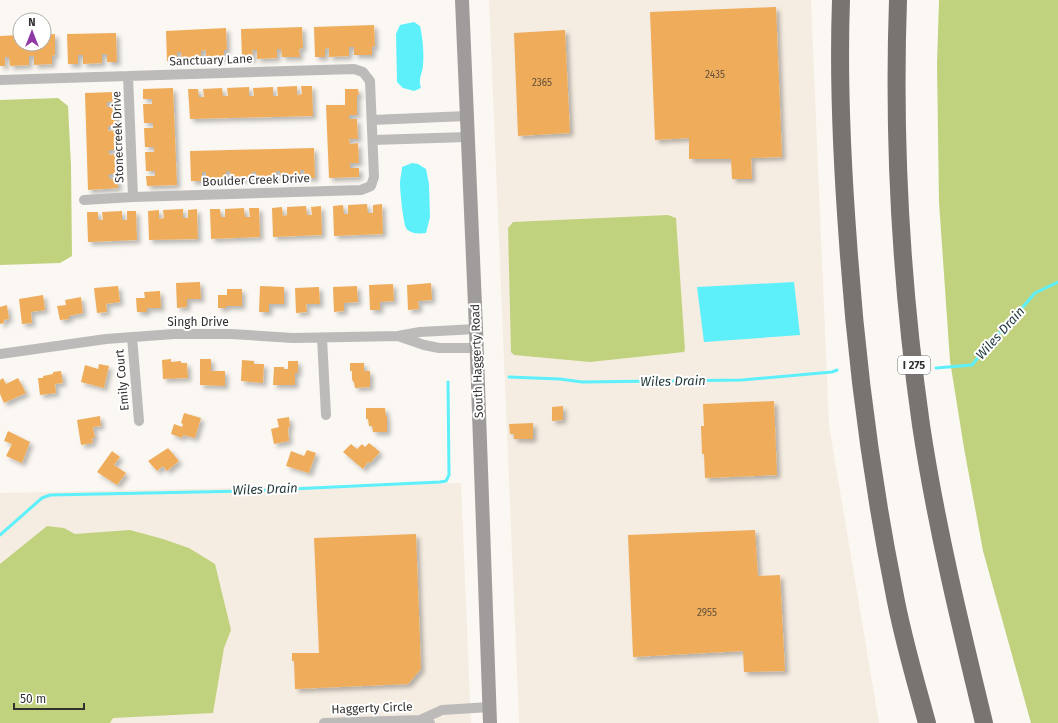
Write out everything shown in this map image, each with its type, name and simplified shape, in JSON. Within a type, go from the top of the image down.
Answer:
[{"type":"highway","points":[[841,0],[839,65],[843,182],[857,350],[878,499],[894,592],[927,723]]},
{"type":"highway","name":"I 275","points":[[898,0],[897,90],[899,190],[908,312],[914,367],[922,426],[949,576],[984,723]]},
{"type":"highway","points":[[900,617],[905,673],[916,723]]},
{"type":"main road","name":"South Haggerty Road","points":[[462,0],[477,348],[490,723]]},
{"type":"street","name":"Sanctuary Lane","points":[[0,80],[354,69],[363,72],[370,81],[372,130]]},
{"type":"street","name":"Stonecreek Drive","points":[[128,76],[133,197]]},
{"type":"street","points":[[372,130],[467,116]]},
{"type":"street","points":[[372,130],[468,137]]},
{"type":"street","name":"Boulder Creek Drive","points":[[84,200],[133,197],[361,190],[371,186],[374,177],[372,130]]},
{"type":"street","name":"Singh Drive","points":[[0,354],[68,344],[132,337],[204,334],[322,338],[398,336],[420,332],[476,329]]},
{"type":"street","name":"Singh Drive","points":[[398,336],[424,345],[439,348],[477,348]]},
{"type":"street","name":"Emily Court","points":[[132,337],[139,421]]},
{"type":"street","points":[[322,338],[326,415]]},
{"type":"street","name":"Haggerty Circle","points":[[324,723],[425,721],[442,710],[490,707]]},
{"type":"shaded area","points":[[489,0],[811,0],[829,425],[879,723],[519,723]]},
{"type":"shaded area","points":[[461,483],[471,723],[0,723],[0,493]]},
{"type":"green space","points":[[939,0],[1058,0],[1058,723],[1031,723],[983,551],[964,448],[950,361],[939,202],[937,64]]},
{"type":"green space","points":[[58,98],[68,106],[71,166],[72,256],[60,263],[0,265],[0,100]]},
{"type":"green space","points":[[668,215],[676,218],[684,352],[590,362],[514,355],[511,352],[508,228],[513,222]]},
{"type":"green space","points":[[47,526],[64,528],[75,534],[130,530],[189,548],[215,564],[231,630],[224,648],[213,713],[113,718],[110,723],[0,723],[0,564]]},
{"type":"water","points":[[414,22],[420,26],[423,41],[423,66],[420,79],[421,88],[414,91],[403,88],[397,82],[396,34],[400,25]]},
{"type":"water","points":[[412,163],[418,164],[426,169],[429,184],[430,217],[426,233],[418,233],[408,230],[404,219],[400,187],[402,167]]},
{"type":"water","points":[[794,282],[800,335],[704,342],[697,287]]},
{"type":"building","points":[[776,7],[782,157],[751,158],[752,179],[732,179],[731,159],[689,159],[689,138],[655,140],[650,12]]},
{"type":"building","points":[[374,25],[375,46],[372,47],[372,55],[354,55],[354,47],[349,47],[349,56],[329,57],[329,48],[325,49],[325,57],[315,57],[314,27]]},
{"type":"building","points":[[302,27],[303,48],[299,49],[300,57],[282,57],[281,49],[277,49],[277,58],[257,59],[257,50],[252,50],[253,59],[242,59],[241,29]]},
{"type":"building","points":[[226,28],[227,50],[224,50],[224,58],[206,59],[206,50],[201,51],[201,59],[182,60],[181,52],[177,52],[177,60],[167,61],[166,31]]},
{"type":"building","points":[[565,30],[570,133],[518,136],[514,33]]},
{"type":"building","points":[[116,33],[117,62],[107,62],[107,54],[102,54],[102,63],[83,64],[83,55],[78,55],[78,64],[68,64],[67,34]]},
{"type":"building","points":[[52,34],[55,34],[55,55],[52,56],[52,64],[34,65],[34,56],[29,56],[29,65],[10,66],[9,57],[5,57],[5,66],[0,66],[0,36],[12,35],[12,52],[52,52]]},
{"type":"building","points":[[297,86],[297,95],[302,94],[301,86],[312,86],[313,116],[190,119],[188,89],[198,89],[199,97],[204,97],[203,89],[222,88],[223,96],[228,96],[227,88],[249,87],[249,96],[254,96],[253,88],[273,87],[273,96],[278,96],[277,87]]},
{"type":"building","points":[[173,88],[177,185],[147,186],[146,176],[155,176],[155,171],[146,171],[145,152],[154,152],[154,147],[145,147],[144,128],[153,128],[153,123],[144,123],[143,104],[152,104],[152,99],[143,99],[143,89]]},
{"type":"building","points":[[345,89],[358,89],[359,95],[357,95],[357,115],[349,115],[349,119],[357,119],[358,139],[349,139],[350,144],[358,143],[359,163],[350,163],[350,168],[359,168],[359,177],[329,178],[326,105],[345,105]]},
{"type":"building","points":[[115,92],[115,101],[107,102],[107,107],[116,107],[116,126],[108,126],[108,131],[117,130],[117,150],[109,150],[109,155],[117,154],[118,174],[109,174],[109,179],[118,179],[118,188],[88,190],[85,93]]},
{"type":"building","points":[[314,148],[315,178],[305,178],[304,170],[300,170],[300,178],[281,179],[280,171],[276,171],[276,179],[257,180],[256,172],[252,172],[251,179],[231,179],[230,171],[226,171],[226,180],[206,181],[206,172],[202,172],[202,181],[191,181],[190,151]]},
{"type":"building","points":[[367,204],[368,213],[373,213],[373,205],[382,204],[383,234],[334,236],[333,206],[343,205],[344,214],[348,214],[348,205]]},
{"type":"building","points":[[306,206],[307,215],[312,215],[311,207],[321,206],[322,235],[273,237],[272,208],[282,207],[283,216],[287,215],[287,207]]},
{"type":"building","points":[[244,208],[245,217],[250,217],[249,208],[259,208],[260,237],[211,239],[210,209],[220,209],[221,217],[225,217],[225,209]]},
{"type":"building","points":[[183,209],[183,218],[188,218],[188,210],[197,209],[198,239],[149,240],[148,211],[159,210],[159,219],[164,218],[163,210]]},
{"type":"building","points":[[122,211],[122,220],[127,220],[127,211],[136,211],[137,240],[88,242],[87,212],[98,212],[98,220],[103,220],[102,212]]},
{"type":"building","points":[[200,282],[201,299],[187,299],[187,307],[177,308],[176,283]]},
{"type":"building","points":[[431,283],[432,300],[418,301],[419,309],[408,310],[407,285]]},
{"type":"building","points":[[393,284],[394,301],[380,302],[380,310],[370,310],[369,285]]},
{"type":"building","points":[[118,286],[120,302],[106,304],[107,312],[97,313],[94,288]]},
{"type":"building","points":[[260,286],[284,287],[284,304],[269,304],[269,312],[259,312]]},
{"type":"building","points":[[357,286],[358,302],[344,303],[344,311],[334,312],[333,287]]},
{"type":"building","points":[[319,287],[320,304],[306,304],[307,312],[296,313],[295,288]]},
{"type":"building","points":[[227,289],[242,289],[242,306],[226,306],[226,308],[218,308],[218,295],[227,295]]},
{"type":"building","points":[[160,291],[161,308],[147,308],[147,312],[137,312],[136,298],[145,298],[144,292]]},
{"type":"building","points":[[43,295],[45,310],[31,312],[32,323],[22,324],[19,299]]},
{"type":"building","points":[[81,297],[83,313],[69,316],[69,319],[60,320],[57,306],[66,305],[65,300]]},
{"type":"building","points":[[7,305],[9,319],[4,320],[4,323],[0,324],[0,307]]},
{"type":"building","points":[[171,359],[171,362],[181,361],[181,363],[187,363],[188,378],[163,379],[162,360]]},
{"type":"building","points":[[200,359],[211,359],[211,371],[225,371],[225,386],[200,385]]},
{"type":"building","points":[[242,360],[254,361],[254,364],[264,364],[263,383],[241,381]]},
{"type":"building","points":[[288,361],[298,361],[298,373],[295,373],[295,385],[273,385],[274,367],[284,367],[284,369],[288,369]]},
{"type":"building","points":[[350,363],[364,363],[364,371],[370,371],[370,387],[355,388],[352,379],[352,371],[350,371]]},
{"type":"building","points":[[99,364],[109,366],[104,388],[81,382],[85,365],[98,369]]},
{"type":"building","points":[[61,371],[63,383],[55,384],[56,393],[40,395],[38,378],[43,378],[43,376],[53,374],[53,372]]},
{"type":"building","points":[[3,378],[6,384],[18,378],[26,393],[4,403],[0,394],[0,380]]},
{"type":"building","points":[[774,401],[777,475],[705,478],[701,426],[704,426],[703,404]]},
{"type":"building","points":[[563,406],[563,420],[552,421],[552,407]]},
{"type":"building","points":[[366,408],[385,408],[387,416],[387,432],[373,432],[372,426],[369,426],[368,419],[366,419]]},
{"type":"building","points":[[184,413],[201,418],[195,438],[183,435],[182,438],[171,434],[174,424],[182,427],[183,424],[181,423]]},
{"type":"building","points":[[100,416],[101,426],[93,427],[95,438],[92,438],[93,443],[81,445],[77,420]]},
{"type":"building","points":[[289,417],[289,441],[274,444],[271,429],[279,427],[277,419]]},
{"type":"building","points":[[533,423],[533,439],[514,439],[514,434],[510,434],[509,424]]},
{"type":"building","points":[[8,431],[30,442],[22,463],[6,456],[12,444],[4,441]]},
{"type":"building","points":[[369,443],[380,452],[370,463],[368,462],[363,469],[343,452],[351,444],[357,449],[362,444],[365,447]]},
{"type":"building","points":[[168,448],[179,461],[167,471],[163,466],[157,471],[148,461]]},
{"type":"building","points":[[307,450],[316,453],[309,473],[286,466],[291,451],[304,456]]},
{"type":"building","points":[[112,451],[120,457],[114,465],[126,473],[117,485],[97,472]]},
{"type":"building","points":[[755,530],[758,576],[780,575],[785,671],[744,672],[743,651],[633,657],[628,535]]},
{"type":"building","points":[[416,534],[421,669],[408,684],[295,689],[294,661],[292,661],[292,653],[319,653],[314,538]]},
{"type":"waterway","name":"Wiles Drain","points":[[936,368],[972,365],[997,334],[1002,331],[1035,293],[1058,282]]},
{"type":"waterway","name":"Wiles Drain","points":[[509,377],[560,379],[582,382],[742,380],[832,372],[837,370]]},
{"type":"waterway","name":"Wiles Drain","points":[[0,535],[42,498],[50,495],[247,491],[446,481],[449,475],[448,382]]}]
